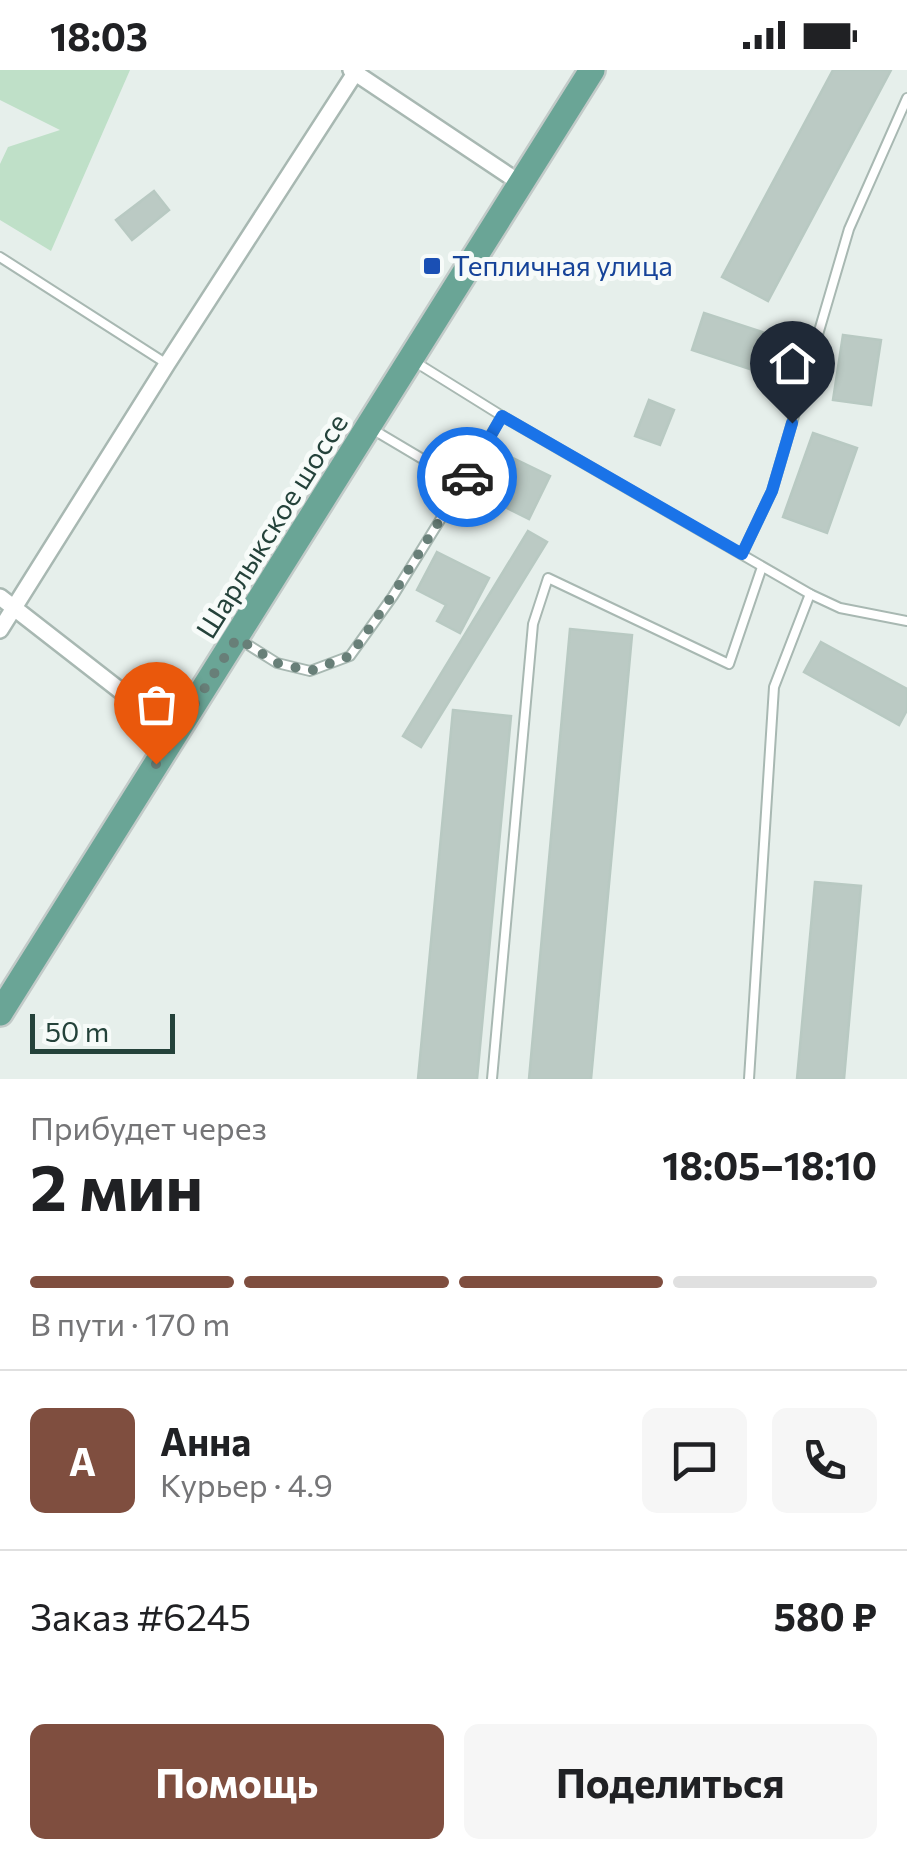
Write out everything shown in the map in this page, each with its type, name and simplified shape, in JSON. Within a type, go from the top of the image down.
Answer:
[{"type":"main road","name":"Шарлыкское шоссе","points":[[0,1013],[592,70]]},
{"type":"street","points":[[0,630],[354,71],[523,185]]},
{"type":"street","points":[[0,597],[176,734]]},
{"type":"lane","points":[[742,554],[772,491],[849,229],[907,98]]},
{"type":"lane","points":[[0,257],[166,364]]},
{"type":"lane","points":[[412,360],[810,594],[840,608],[907,621]]},
{"type":"lane","points":[[237,638],[277,663],[310,671],[350,656],[392,596],[502,416]]},
{"type":"lane","points":[[370,427],[464,482]]},
{"type":"lane","points":[[492,1079],[533,624],[548,578],[729,664],[762,567]]},
{"type":"lane","points":[[749,1079],[774,687],[810,594]]},
{"type":"green space","points":[[0,70],[130,70],[51,251],[0,220],[0,164],[8,147],[60,130],[0,100]]},
{"type":"building","points":[[833,70],[891,70],[768,301],[722,277]]},
{"type":"building","points":[[154,191],[169,210],[132,240],[116,220]]},
{"type":"building","points":[[704,313],[805,346],[792,383],[692,350]]},
{"type":"building","points":[[843,335],[881,340],[871,405],[833,400]]},
{"type":"building","points":[[649,400],[674,410],[660,445],[635,436]]},
{"type":"building","points":[[813,433],[857,448],[827,533],[783,517]]},
{"type":"building","points":[[513,458],[550,476],[529,519],[493,501]]},
{"type":"building","points":[[528,531],[547,542],[421,747],[403,736]]},
{"type":"building","points":[[437,552],[489,578],[460,633],[437,621],[446,605],[417,590]]},
{"type":"building","points":[[570,629],[632,635],[591,1079],[529,1079]]},
{"type":"building","points":[[821,642],[907,689],[907,710],[899,725],[804,672]]},
{"type":"building","points":[[453,710],[511,716],[477,1079],[418,1079]]},
{"type":"building","points":[[815,882],[861,886],[844,1079],[797,1079]]},
{"type":"way so far","points":[[156,764],[237,638],[277,663],[310,671],[350,656],[467,477]]},
{"type":"place","name":"Тепличная улица","points":[[432,266]]},
{"type":"route","points":[[467,477],[502,416],[742,554],[772,491],[792,423]]}]
